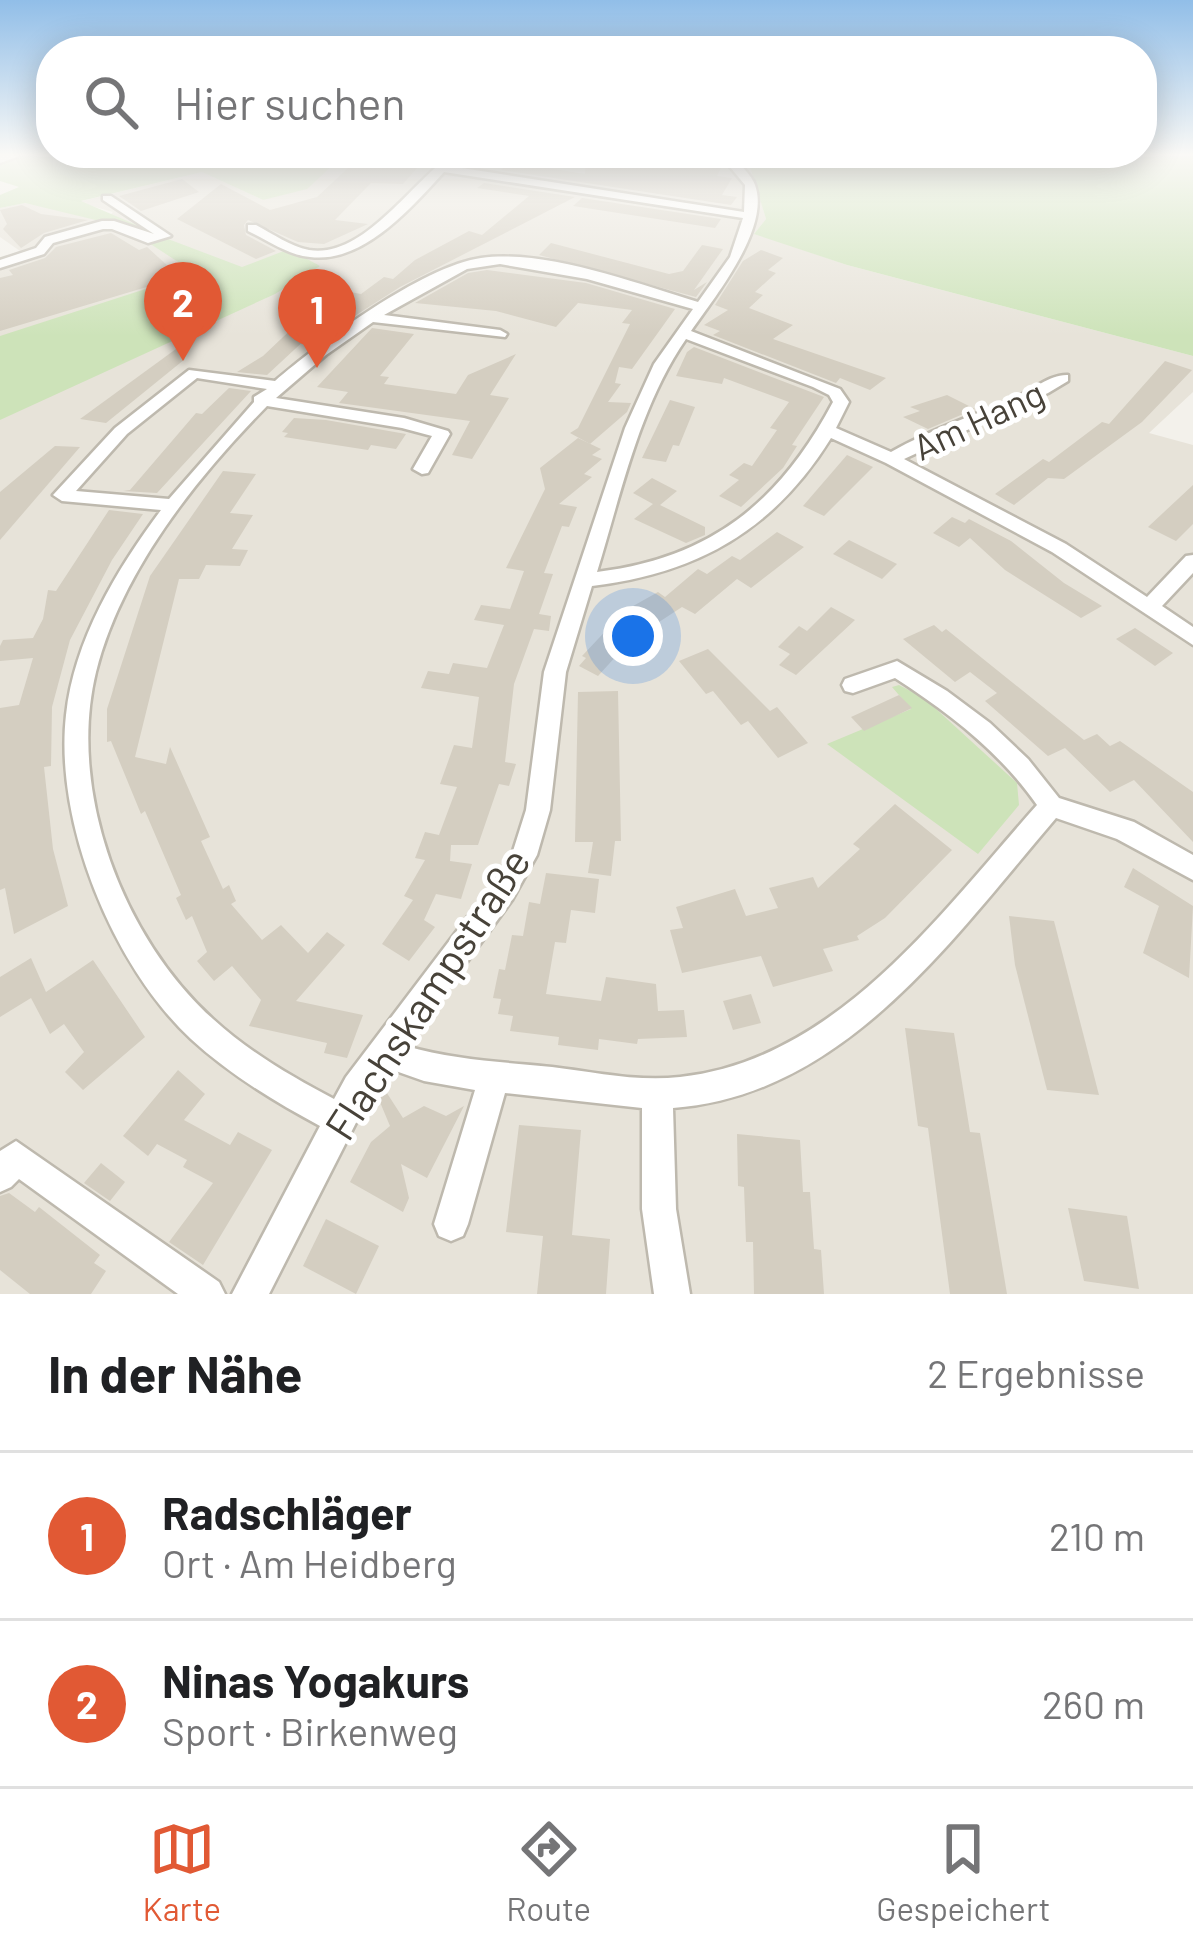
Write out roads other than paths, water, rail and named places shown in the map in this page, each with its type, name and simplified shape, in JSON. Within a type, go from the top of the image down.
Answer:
[{"type":"street","points":[[0,264],[40,251],[49,239],[102,225],[115,225],[148,239],[165,236],[138,215]]},
{"type":"street","points":[[252,228],[318,255],[339,250],[392,215]]},
{"type":"street","name":"Flachskampstraße","points":[[250,1294],[338,1118],[524,855],[538,810],[555,672],[633,428],[661,364],[736,257],[750,216]]},
{"type":"street","points":[[338,1118],[279,1085],[190,1017],[110,899],[77,761],[86,671],[123,586],[173,505],[268,393],[370,318],[471,263],[500,255],[700,307]]},
{"type":"street","points":[[370,318],[500,334]]},
{"type":"street","points":[[582,580],[626,578],[670,568],[755,518],[791,485],[841,402],[835,392],[681,332]]},
{"type":"street","points":[[173,505],[56,504],[121,431],[194,373],[442,434],[422,469]]},
{"type":"street","name":"Am Hang","points":[[892,459],[956,425],[1030,400],[1063,379]]},
{"type":"street","points":[[827,430],[892,459],[1059,548],[1193,638]]},
{"type":"street","points":[[1148,608],[1193,561]]},
{"type":"street","points":[[853,685],[897,669],[937,694],[1034,780],[1051,806],[1125,830],[1193,868]]},
{"type":"street","points":[[386,1052],[406,1062],[494,1077],[657,1094],[724,1084],[776,1066],[818,1044],[906,969],[1051,806]]},
{"type":"street","points":[[451,1224],[494,1077]]},
{"type":"street","points":[[657,1094],[659,1209],[672,1294]]},
{"type":"street","points":[[0,1176],[16,1157],[207,1294]]},
{"type":"place","name":"Ninas Yogakurs","points":[[183,361]]},
{"type":"place","name":"Radschläger","points":[[317,368]]}]
